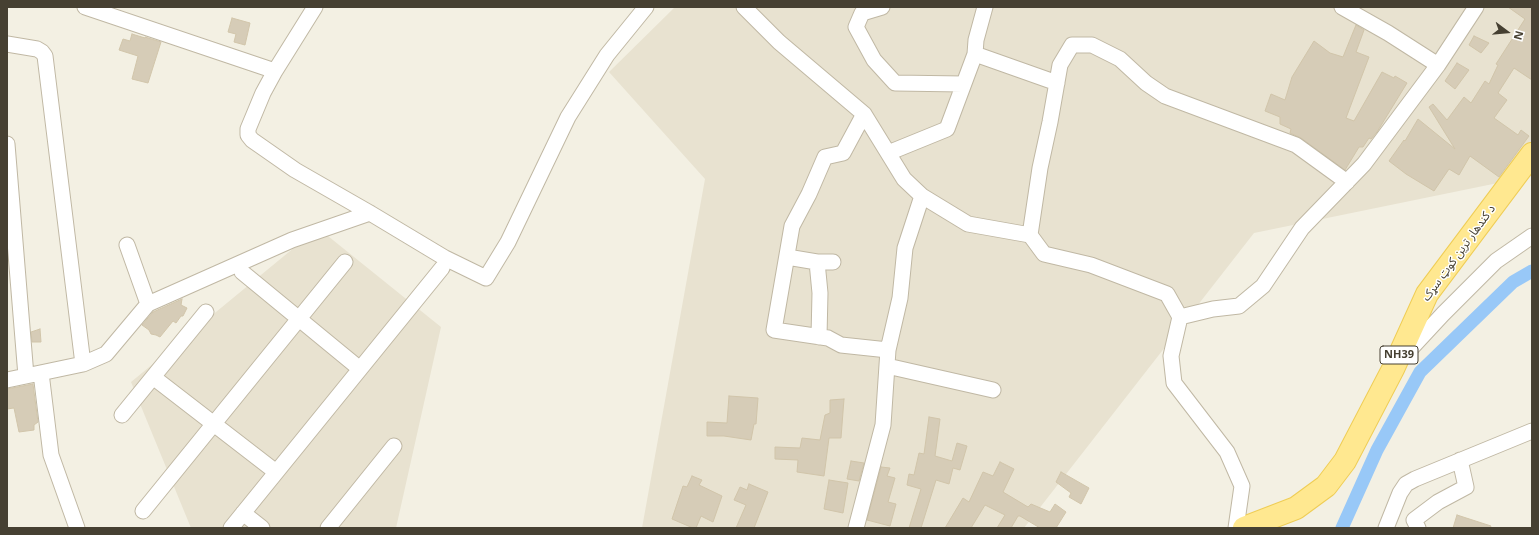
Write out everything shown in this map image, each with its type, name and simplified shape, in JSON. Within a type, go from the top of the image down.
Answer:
[{"type":"main road","name":"د کندهار ترين کوټ سړک","points":[[1244,528],[1296,508],[1326,486],[1345,461],[1392,369],[1427,294],[1532,154]]},
{"type":"street","points":[[85,7],[275,71]]},
{"type":"street","points":[[315,7],[263,93],[248,129],[248,135],[252,140],[295,170],[445,258],[486,278],[508,242],[568,117],[607,55],[646,7]]},
{"type":"street","points":[[744,7],[779,42],[864,114],[904,180],[922,196],[968,224],[1030,235],[1044,254],[1090,265],[1167,294],[1180,317],[1171,356],[1174,383],[1227,452],[1242,486],[1236,528]]},
{"type":"street","points":[[882,7],[862,13],[856,27],[874,60],[895,83],[963,84]]},
{"type":"street","points":[[888,153],[947,129],[975,54],[976,40],[985,7]]},
{"type":"street","points":[[1342,7],[1388,33],[1438,65]]},
{"type":"street","points":[[1180,317],[1213,309],[1239,306],[1263,286],[1302,228],[1364,164],[1438,65],[1476,7]]},
{"type":"street","points":[[7,44],[33,48],[42,52],[45,56],[83,364]]},
{"type":"street","points":[[1030,235],[1040,168],[1060,65],[1072,45],[1092,45],[1120,59],[1146,83],[1165,96],[1296,145],[1347,182]]},
{"type":"street","points":[[975,54],[1057,83]]},
{"type":"street","points":[[864,114],[843,153],[824,157],[809,194],[792,226],[774,330],[828,338],[841,345],[888,350]]},
{"type":"street","points":[[7,144],[33,374],[51,455],[77,528]]},
{"type":"street","points":[[856,528],[883,425],[888,350],[900,298],[905,248],[922,196]]},
{"type":"street","points":[[7,380],[83,364],[106,354],[148,304],[292,240],[370,213]]},
{"type":"street","points":[[1392,369],[1443,314],[1496,261],[1532,236]]},
{"type":"street","points":[[127,245],[148,304]]},
{"type":"street","points":[[787,257],[816,262],[833,262]]},
{"type":"street","points":[[143,511],[345,262]]},
{"type":"street","points":[[816,262],[820,293],[819,337]]},
{"type":"street","points":[[231,528],[442,268]]},
{"type":"street","points":[[242,272],[360,369]]},
{"type":"street","points":[[122,414],[206,312]]},
{"type":"street","points":[[887,366],[993,390]]},
{"type":"street","points":[[153,377],[276,472]]},
{"type":"street","points":[[1386,528],[1400,493],[1406,484],[1532,431]]},
{"type":"street","points":[[328,528],[394,446]]},
{"type":"street","points":[[1418,528],[1414,520],[1438,502],[1466,487],[1460,460]]},
{"type":"street","points":[[243,513],[262,528]]},
{"type":"shaded area","points":[[675,7],[1532,7],[1532,176],[1254,233],[1024,528],[642,528],[705,179],[609,72]]},
{"type":"shaded area","points":[[318,228],[441,327],[396,528],[191,528],[131,382]]},
{"type":"building","points":[[1508,7],[1532,7],[1532,80],[1514,68],[1498,93],[1507,100],[1494,118],[1518,135],[1521,130],[1529,136],[1499,177],[1470,156],[1459,175],[1449,169],[1434,191],[1406,174],[1389,161],[1404,140],[1405,141],[1418,119],[1455,149],[1429,107],[1433,104],[1447,120],[1464,97],[1471,103],[1485,81],[1489,84],[1498,65],[1496,64],[1525,19]]},
{"type":"building","points":[[232,18],[250,23],[245,45],[234,42],[236,34],[228,32]]},
{"type":"building","points":[[1356,25],[1364,30],[1356,52],[1369,57],[1346,118],[1354,121],[1382,72],[1394,78],[1395,76],[1407,83],[1377,132],[1371,139],[1369,138],[1363,147],[1359,147],[1345,170],[1301,138],[1290,133],[1291,129],[1280,124],[1280,117],[1265,111],[1271,94],[1285,100],[1292,77],[1314,41],[1330,53],[1343,57]]},
{"type":"building","points":[[132,34],[161,42],[148,83],[132,79],[138,56],[119,50],[123,39],[130,41]]},
{"type":"building","points":[[1474,36],[1489,43],[1481,53],[1469,45]]},
{"type":"building","points":[[1457,63],[1469,70],[1455,89],[1445,81]]},
{"type":"building","points":[[182,299],[181,305],[187,308],[183,316],[181,316],[176,323],[173,321],[160,337],[151,334],[149,330],[142,325],[153,312]]},
{"type":"building","points":[[40,329],[41,342],[32,342],[31,332]]},
{"type":"building","points":[[33,384],[38,422],[34,425],[34,430],[19,432],[14,408],[7,409],[7,389]]},
{"type":"building","points":[[729,396],[758,398],[756,424],[754,424],[751,440],[724,436],[707,436],[707,422],[727,423]]},
{"type":"building","points":[[844,399],[841,438],[829,438],[824,476],[797,472],[798,460],[775,459],[775,447],[800,448],[802,438],[820,440],[825,415],[830,413],[830,400]]},
{"type":"building","points":[[929,417],[940,419],[935,456],[952,461],[957,443],[967,446],[960,470],[953,468],[949,484],[936,480],[921,528],[909,528],[921,489],[907,485],[909,474],[914,475],[919,453],[924,454]]},
{"type":"building","points":[[851,461],[864,463],[859,481],[847,479]]},
{"type":"building","points":[[1000,462],[1014,469],[1003,492],[1028,507],[1031,504],[1050,512],[1055,504],[1066,512],[1056,528],[1040,528],[1018,516],[1011,528],[997,528],[1005,515],[985,505],[971,528],[945,528],[963,498],[969,502],[983,472],[993,476]]},
{"type":"building","points":[[881,467],[890,468],[887,476],[895,478],[888,502],[896,504],[890,526],[867,520]]},
{"type":"building","points":[[1061,472],[1089,488],[1081,504],[1069,497],[1071,493],[1056,482]]},
{"type":"building","points":[[692,476],[702,480],[699,485],[722,496],[713,522],[701,516],[696,528],[672,519],[683,486],[687,487]]},
{"type":"building","points":[[829,480],[848,483],[843,513],[824,509]]},
{"type":"building","points":[[749,484],[768,492],[754,528],[736,528],[746,505],[734,500],[740,487],[747,490]]},
{"type":"building","points":[[1457,515],[1491,526],[1490,528],[1453,528]]},
{"type":"waterway","points":[[1342,528],[1377,450],[1420,372],[1513,282],[1532,271]]}]
